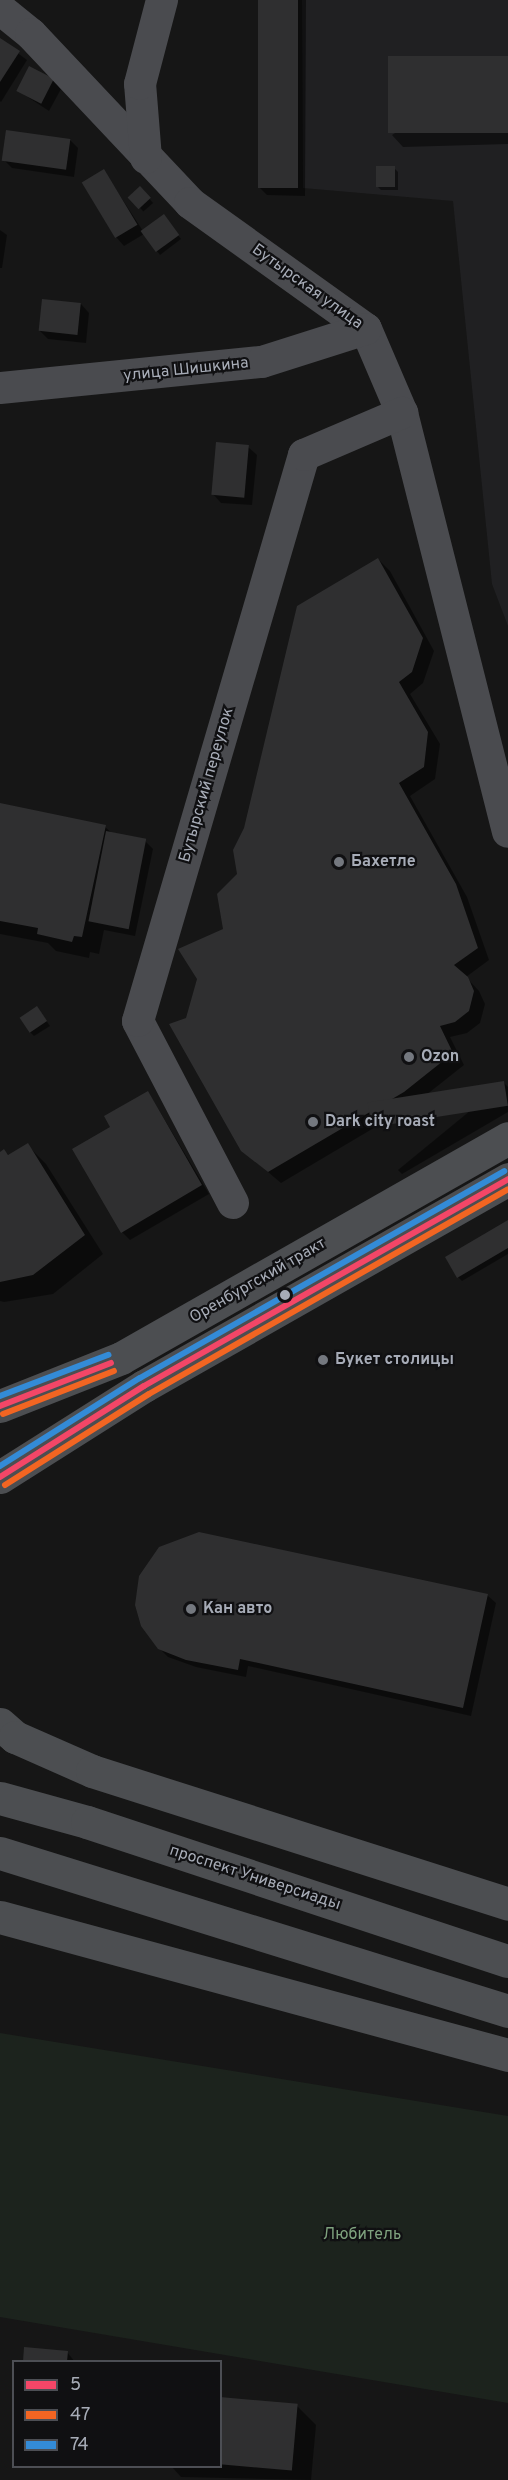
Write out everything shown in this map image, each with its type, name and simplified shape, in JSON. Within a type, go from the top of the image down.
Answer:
[{"type":"main road","name":"Оренбургский тракт","points":[[0,1406],[121,1358],[508,1138]]},
{"type":"main road","points":[[0,1476],[144,1386],[508,1179]]},
{"type":"main road","points":[[0,1724],[15,1737],[92,1771],[508,1904]]},
{"type":"main road","name":"проспект Универсиады","points":[[0,1798],[87,1822],[508,1961]]},
{"type":"main road","points":[[0,1853],[72,1873],[508,2011]]},
{"type":"main road","points":[[0,1917],[508,2055]]},
{"type":"street","points":[[146,158],[140,84],[162,0]]},
{"type":"street","name":"Бутырская улица","points":[[0,9],[31,33],[190,203],[366,329],[402,413],[508,832]]},
{"type":"street","name":"улица Шишкина","points":[[0,388],[262,362],[366,329]]},
{"type":"street","name":"Бутырский переулок","points":[[233,1203],[138,1021],[304,455],[402,413]]},
{"type":"shaded area","points":[[302,0],[508,0],[508,626],[492,584],[453,201],[303,188]]},
{"type":"green space","name":"Любитель","points":[[0,2033],[508,2116],[508,2403],[0,2317]]},
{"type":"building","points":[[258,0],[298,0],[298,188],[258,188]]},
{"type":"building","points":[[0,38],[20,51],[0,82]]},
{"type":"building","points":[[388,56],[508,56],[508,133],[388,133]]},
{"type":"building","points":[[29,66],[54,79],[41,104],[16,91]]},
{"type":"building","points":[[6,130],[70,139],[66,170],[2,161]]},
{"type":"building","points":[[376,166],[395,166],[395,187],[376,187]]},
{"type":"building","points":[[104,169],[137,225],[115,238],[82,182]]},
{"type":"building","points":[[140,186],[151,198],[138,209],[128,198]]},
{"type":"building","points":[[164,214],[179,235],[156,252],[141,231]]},
{"type":"building","points":[[42,299],[81,303],[77,335],[39,331]]},
{"type":"building","points":[[216,442],[249,445],[244,498],[211,495]]},
{"type":"building","name":"Бахетле","points":[[378,558],[423,638],[412,672],[399,682],[428,732],[424,767],[399,783],[456,884],[478,948],[454,965],[468,977],[474,991],[469,1011],[455,1022],[440,1026],[453,1053],[404,1092],[268,1172],[241,1151],[169,1024],[186,1018],[197,979],[178,949],[223,929],[217,894],[237,874],[233,850],[244,828],[297,606]]},
{"type":"building","points":[[0,803],[106,825],[82,937],[74,936],[72,942],[37,934],[38,928],[0,921]]},
{"type":"building","points":[[106,831],[146,839],[129,929],[88,921]]},
{"type":"building","points":[[37,1006],[47,1021],[30,1033],[20,1018]]},
{"type":"building","points":[[504,1081],[508,1106],[372,1127],[368,1103]]},
{"type":"building","points":[[148,1091],[202,1185],[121,1233],[72,1149],[110,1127],[104,1116]]},
{"type":"building","points":[[28,1143],[85,1235],[33,1275],[0,1282],[0,1152],[4,1149],[8,1155]]},
{"type":"building","points":[[508,1220],[508,1248],[457,1278],[445,1257]]},
{"type":"building","points":[[199,1532],[488,1594],[463,1708],[240,1659],[238,1670],[186,1660],[158,1649],[141,1626],[135,1605],[139,1576],[159,1547]]},
{"type":"building","points":[[24,2347],[68,2351],[67,2360],[23,2360]]},
{"type":"building","points":[[222,2397],[298,2404],[292,2471],[222,2464]]},
{"type":"transit line","name":"74","points":[[0,1466],[140,1378],[504,1171]]},
{"type":"transit line","name":"5","points":[[0,1477],[144,1386],[508,1179]]},
{"type":"transit line","name":"47","points":[[5,1485],[149,1394],[508,1189]]},
{"type":"transit line","name":"74","points":[[0,1396],[108,1355]]},
{"type":"transit line","name":"5","points":[[0,1406],[111,1363]]},
{"type":"transit line","name":"47","points":[[3,1414],[114,1371]]},
{"type":"place","name":"Бахетле","points":[[339,862]]},
{"type":"place","name":"Ozon","points":[[409,1057]]},
{"type":"place","name":"Dark city roast","points":[[313,1122]]},
{"type":"place","name":"Букет столицы","points":[[323,1360]]},
{"type":"place","name":"Кан авто","points":[[191,1609]]}]
